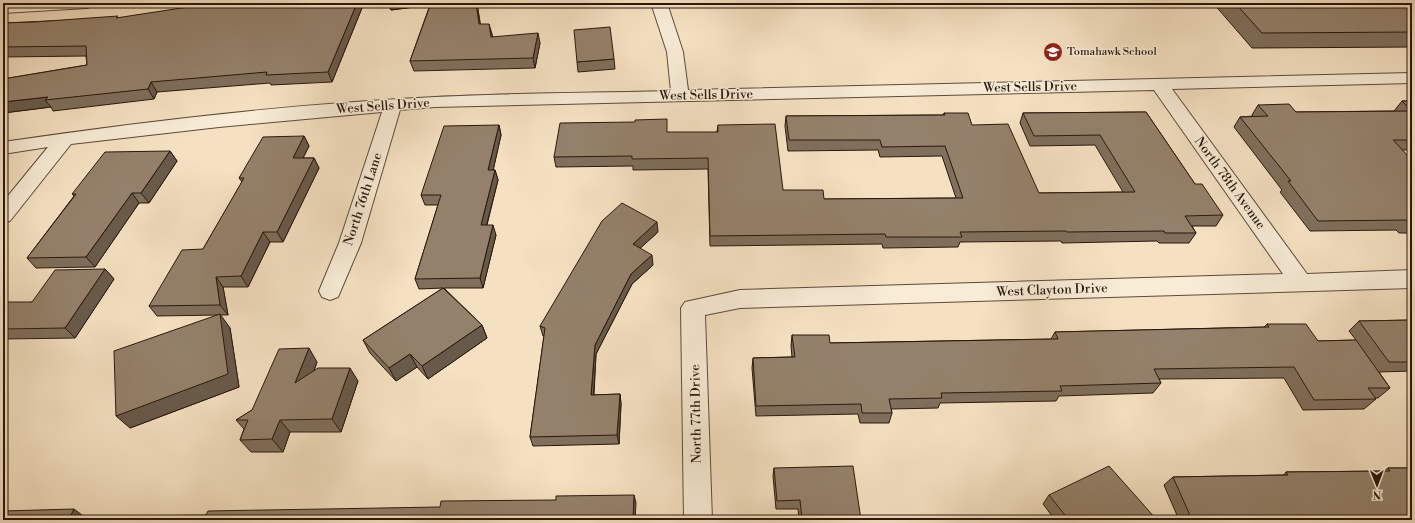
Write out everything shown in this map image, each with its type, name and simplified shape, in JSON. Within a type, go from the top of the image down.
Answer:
[{"type":"street","points":[[3,8],[87,3]]},
{"type":"street","points":[[659,3],[675,52],[680,95]]},
{"type":"street","name":"West Sells Drive","points":[[3,148],[66,138],[340,109],[435,102],[1412,78]]},
{"type":"street","name":"North 78th Avenue","points":[[1159,84],[1301,282]]},
{"type":"street","name":"North 76th Lane","points":[[330,291],[350,243],[393,105]]},
{"type":"street","points":[[3,216],[66,138]]},
{"type":"street","name":"West Clayton Drive","points":[[693,308],[740,300],[1412,278]]},
{"type":"street","name":"North 77th Drive","points":[[693,308],[698,520]]},
{"type":"building","points":[[217,3],[217,5],[231,3],[357,3],[328,72],[266,75],[267,72],[151,82],[148,89],[45,100],[48,97],[3,102],[3,79],[87,65],[86,46],[3,47],[3,23],[118,16],[116,18]]},
{"type":"building","points":[[431,3],[476,3],[479,24],[489,24],[491,37],[538,33],[533,58],[410,61]]},
{"type":"building","points":[[1235,3],[1412,3],[1412,32],[1262,33]]},
{"type":"building","points":[[610,27],[614,59],[577,62],[574,30]]},
{"type":"building","points":[[1402,101],[1412,101],[1412,111]]},
{"type":"building","points":[[1289,104],[1296,112],[1412,111],[1412,140],[1393,140],[1412,160],[1412,223],[1408,223],[1406,220],[1318,221],[1288,181],[1291,181],[1240,117],[1268,116],[1258,105]]},
{"type":"building","points":[[1146,112],[1195,184],[1202,184],[1223,215],[1185,216],[1196,233],[1165,233],[1164,231],[1066,231],[960,232],[962,237],[886,237],[885,234],[710,236],[708,158],[632,159],[632,156],[554,157],[560,123],[635,122],[635,120],[667,119],[667,132],[718,132],[718,125],[775,124],[783,190],[823,190],[824,199],[963,198],[945,146],[882,147],[880,140],[789,140],[786,116],[945,115],[944,113],[968,113],[972,125],[1008,124],[1039,193],[1135,192],[1100,135],[1034,136],[1023,113]]},
{"type":"building","points":[[499,125],[488,170],[495,170],[481,225],[493,225],[480,278],[415,279],[441,195],[421,195],[444,126]]},
{"type":"building","points":[[304,136],[293,158],[314,158],[277,232],[263,232],[241,276],[216,277],[220,305],[149,306],[182,250],[203,249],[244,178],[239,178],[263,137]]},
{"type":"building","points":[[170,151],[141,193],[132,193],[86,257],[27,258],[76,194],[72,194],[105,152]]},
{"type":"building","points":[[622,203],[657,222],[633,244],[652,255],[631,274],[595,345],[591,395],[620,394],[617,435],[530,437],[545,328],[540,326],[602,221]]},
{"type":"building","points":[[105,269],[65,328],[3,329],[3,309],[8,302],[32,302],[55,270]]},
{"type":"building","points":[[443,288],[482,325],[422,366],[410,354],[389,368],[363,340]]},
{"type":"building","points":[[220,314],[228,374],[116,416],[114,351]]},
{"type":"building","points":[[1412,320],[1412,362],[1389,362],[1359,321]]},
{"type":"building","points":[[1267,324],[1306,324],[1318,341],[1356,340],[1390,388],[1368,388],[1376,399],[1314,400],[1294,367],[1154,369],[1161,383],[1060,386],[1062,391],[941,393],[942,398],[889,399],[892,413],[862,413],[861,404],[756,406],[753,358],[795,357],[792,335],[829,335],[830,343],[1058,339],[1055,332],[1269,327]]},
{"type":"building","points":[[309,348],[295,383],[318,368],[350,368],[332,419],[280,420],[272,439],[240,440],[248,420],[236,420],[252,410],[279,349]]},
{"type":"building","points":[[853,466],[861,520],[802,520],[800,500],[777,501],[774,468]]},
{"type":"building","points":[[1109,466],[1157,520],[1069,520],[1049,495]]},
{"type":"building","points":[[1388,468],[1412,468],[1412,520],[1192,520],[1173,477],[1288,475],[1286,472],[1390,471]]},
{"type":"building","points":[[634,495],[633,520],[3,520],[3,511],[74,509],[70,517],[206,515],[208,511],[440,507],[441,501],[556,500],[556,496]]},
{"type":"place","name":"Tomahawk School","points":[[1053,52]]}]
